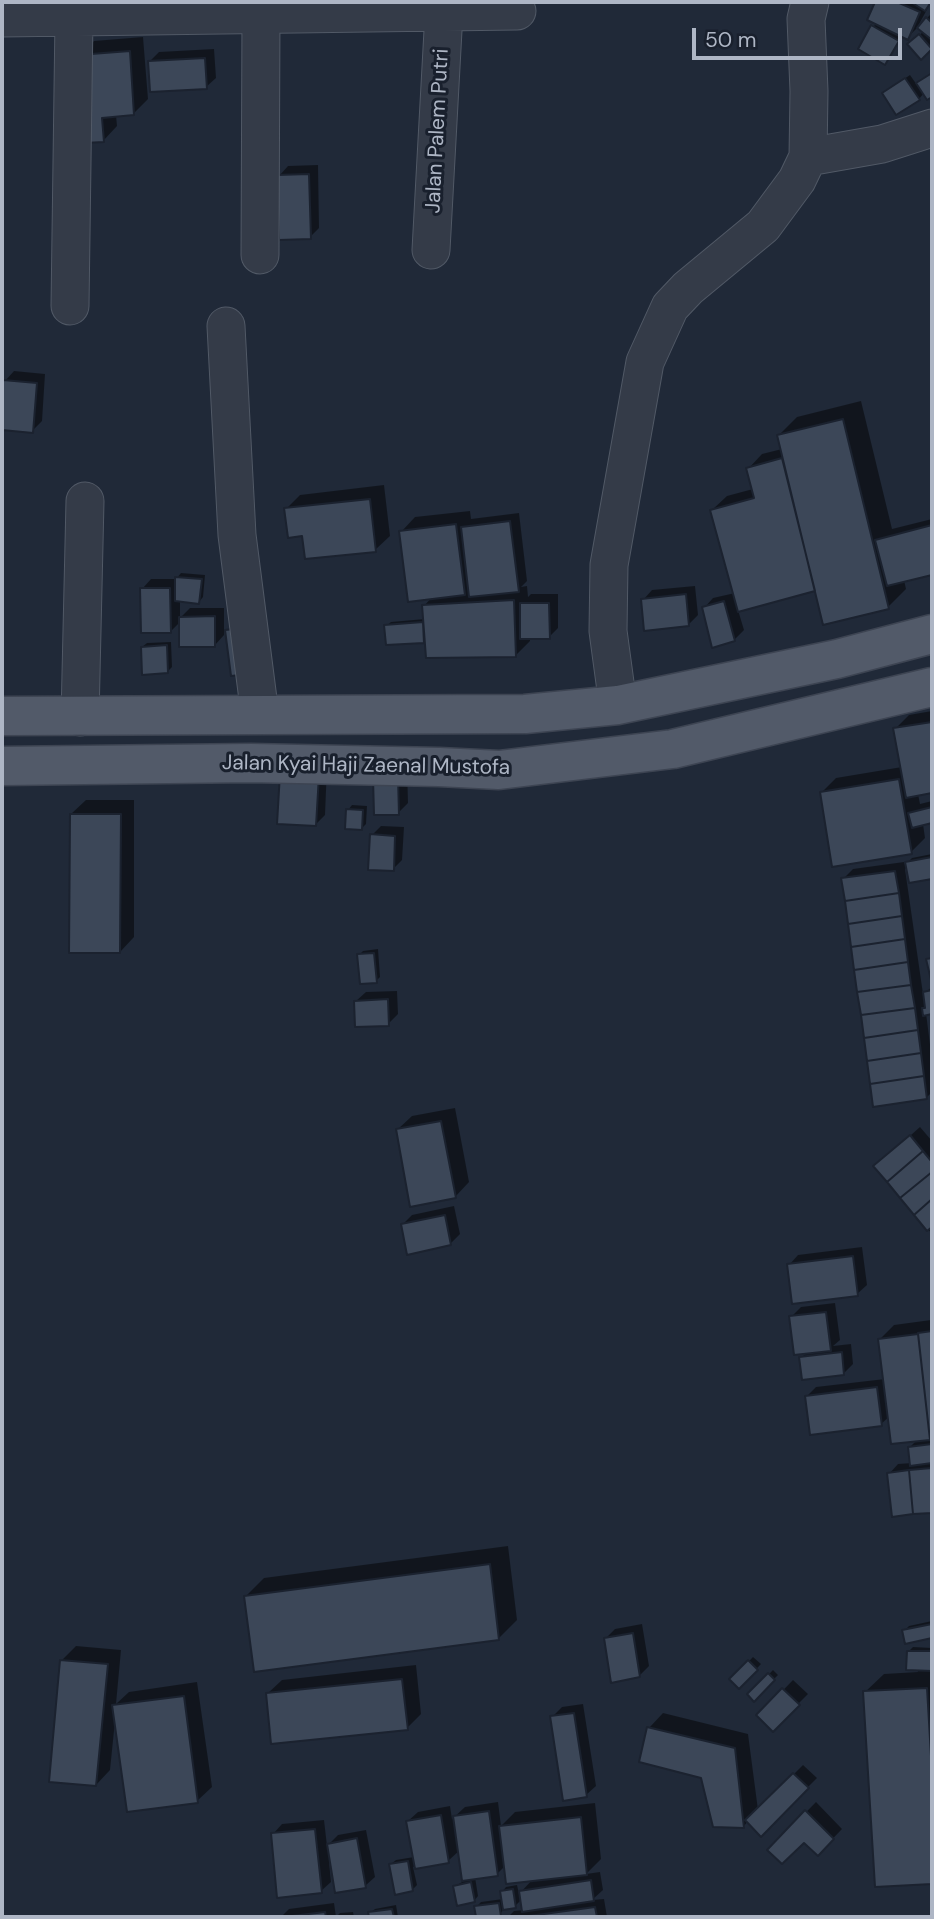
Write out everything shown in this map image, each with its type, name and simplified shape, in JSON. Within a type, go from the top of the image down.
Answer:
[{"type":"main road","points":[[2,716],[526,714],[618,705],[838,659],[918,638],[919,691]]},
{"type":"main road","name":"Jalan Kyai Haji Zaenal Mustofa","points":[[2,766],[251,763],[499,770],[674,749],[919,691]]},
{"type":"main road","points":[[439,767],[449,715]]},
{"type":"street","points":[[618,705],[608,631],[609,565],[645,362],[670,307],[688,288],[762,226],[797,180],[808,157],[806,19],[810,2]]},
{"type":"street","points":[[8,13],[74,18],[279,10],[444,12],[501,8]]},
{"type":"street","points":[[260,255],[279,10]]},
{"type":"street","name":"Jalan Palem Putri","points":[[431,250],[444,12]]},
{"type":"street","points":[[70,306],[74,18]]},
{"type":"street","points":[[808,157],[882,144],[932,128]]},
{"type":"street","points":[[226,326],[237,536],[260,715]]},
{"type":"street","points":[[80,717],[85,501]]},
{"type":"building","points":[[875,2],[897,2],[920,12],[908,40],[867,20]]},
{"type":"building","points":[[911,2],[931,2],[925,11]]},
{"type":"building","points":[[926,17],[932,23],[932,40],[917,28]]},
{"type":"building","points":[[871,25],[899,41],[885,65],[858,49]]},
{"type":"building","points":[[919,34],[932,49],[921,60],[907,44]]},
{"type":"building","points":[[130,51],[134,115],[102,118],[104,142],[84,143],[78,55]]},
{"type":"building","points":[[205,58],[207,89],[150,92],[148,61]]},
{"type":"building","points":[[932,73],[932,97],[927,100],[916,83]]},
{"type":"building","points":[[905,78],[920,100],[896,115],[882,93]]},
{"type":"building","points":[[309,174],[311,239],[279,240],[277,175]]},
{"type":"building","points":[[3,380],[37,383],[33,433],[2,430]]},
{"type":"building","points":[[843,419],[889,609],[823,625],[777,435]]},
{"type":"building","points":[[782,458],[815,591],[738,612],[710,510],[754,498],[746,468]]},
{"type":"building","points":[[370,499],[376,552],[305,559],[302,536],[288,538],[284,508]]},
{"type":"building","points":[[510,521],[519,592],[469,597],[461,527]]},
{"type":"building","points":[[456,524],[465,595],[408,602],[399,531]]},
{"type":"building","points":[[932,525],[932,575],[887,586],[875,540]]},
{"type":"building","points":[[175,577],[202,579],[199,604],[175,601]]},
{"type":"building","points":[[140,588],[170,588],[171,633],[141,633]]},
{"type":"building","points":[[686,594],[689,626],[644,631],[641,599]]},
{"type":"building","points":[[514,600],[516,657],[426,658],[422,605]]},
{"type":"building","points":[[724,601],[735,641],[712,648],[702,607]]},
{"type":"building","points":[[520,603],[549,603],[550,639],[520,639]]},
{"type":"building","points":[[215,616],[215,647],[179,647],[179,617]]},
{"type":"building","points":[[423,622],[424,643],[386,645],[384,625]]},
{"type":"building","points":[[243,628],[249,674],[231,676],[225,630]]},
{"type":"building","points":[[167,645],[168,673],[142,675],[141,647]]},
{"type":"building","points":[[932,722],[932,793],[906,798],[893,728]]},
{"type":"building","points":[[280,773],[319,775],[316,826],[277,824]]},
{"type":"building","points":[[398,776],[399,815],[374,815],[373,778]]},
{"type":"building","points":[[899,779],[912,854],[832,867],[820,792]]},
{"type":"building","points":[[932,807],[932,823],[912,828],[908,813]]},
{"type":"building","points":[[346,809],[363,810],[362,830],[345,829]]},
{"type":"building","points":[[70,814],[121,814],[120,953],[69,953]]},
{"type":"building","points":[[370,834],[395,836],[394,871],[368,870]]},
{"type":"building","points":[[932,857],[932,879],[909,883],[905,862]]},
{"type":"building","points":[[895,871],[899,893],[845,901],[841,878]]},
{"type":"building","points":[[899,893],[902,916],[848,924],[845,901]]},
{"type":"building","points":[[902,916],[905,939],[851,947],[848,924]]},
{"type":"building","points":[[905,939],[908,962],[854,970],[851,947]]},
{"type":"building","points":[[374,953],[377,983],[360,984],[357,954]]},
{"type":"building","points":[[932,958],[932,984],[926,959]]},
{"type":"building","points":[[908,962],[911,985],[857,992],[854,970]]},
{"type":"building","points":[[911,985],[915,1008],[861,1015],[857,992]]},
{"type":"building","points":[[932,990],[932,1014],[923,1016],[923,992]]},
{"type":"building","points":[[388,999],[389,1026],[355,1027],[354,1001]]},
{"type":"building","points":[[915,1008],[918,1030],[864,1038],[861,1015]]},
{"type":"building","points":[[918,1030],[921,1053],[867,1061],[864,1038]]},
{"type":"building","points":[[921,1053],[924,1076],[870,1084],[867,1061]]},
{"type":"building","points":[[924,1076],[927,1099],[873,1107],[870,1084]]},
{"type":"building","points":[[441,1121],[456,1198],[410,1207],[396,1129]]},
{"type":"building","points":[[910,1135],[923,1151],[887,1182],[873,1166]]},
{"type":"building","points":[[923,1151],[932,1162],[932,1172],[900,1198],[887,1182]]},
{"type":"building","points":[[932,1172],[932,1199],[914,1215],[900,1198]]},
{"type":"building","points":[[932,1199],[932,1227],[927,1231],[914,1215]]},
{"type":"building","points":[[445,1215],[451,1245],[407,1255],[401,1224]]},
{"type":"building","points":[[853,1256],[858,1296],[792,1304],[787,1264]]},
{"type":"building","points":[[826,1312],[831,1351],[794,1355],[789,1316]]},
{"type":"building","points":[[932,1331],[932,1439],[930,1440],[918,1333]]},
{"type":"building","points":[[918,1334],[930,1440],[891,1444],[878,1339]]},
{"type":"building","points":[[842,1352],[844,1375],[802,1380],[799,1357]]},
{"type":"building","points":[[877,1387],[882,1426],[810,1435],[805,1396]]},
{"type":"building","points":[[932,1444],[932,1463],[910,1466],[908,1447]]},
{"type":"building","points":[[932,1468],[932,1513],[913,1514],[909,1470]]},
{"type":"building","points":[[909,1470],[913,1514],[892,1517],[887,1473]]},
{"type":"building","points":[[490,1564],[499,1640],[254,1672],[244,1596]]},
{"type":"building","points":[[932,1624],[932,1638],[905,1644],[902,1630]]},
{"type":"building","points":[[633,1633],[640,1677],[611,1683],[604,1638]]},
{"type":"building","points":[[907,1651],[932,1651],[932,1671],[906,1670]]},
{"type":"building","points":[[60,1660],[108,1664],[96,1786],[49,1782]]},
{"type":"building","points":[[748,1660],[758,1670],[739,1689],[729,1679]]},
{"type":"building","points":[[768,1673],[775,1680],[754,1702],[747,1694]]},
{"type":"building","points":[[402,1679],[408,1730],[271,1744],[266,1693]]},
{"type":"building","points":[[782,1688],[800,1705],[773,1732],[756,1715]]},
{"type":"building","points":[[927,1688],[932,1773],[932,1884],[875,1887],[863,1691]]},
{"type":"building","points":[[184,1696],[198,1803],[127,1812],[112,1705]]},
{"type":"building","points":[[574,1713],[587,1797],[563,1801],[550,1716]]},
{"type":"building","points":[[647,1727],[735,1748],[744,1828],[713,1827],[701,1778],[639,1762]]},
{"type":"building","points":[[793,1773],[809,1788],[761,1837],[745,1820]]},
{"type":"building","points":[[805,1810],[834,1839],[818,1856],[804,1843],[782,1864],[767,1850]]},
{"type":"building","points":[[489,1811],[498,1876],[462,1881],[453,1816]]},
{"type":"building","points":[[441,1815],[449,1863],[415,1869],[406,1821]]},
{"type":"building","points":[[581,1817],[587,1875],[506,1884],[499,1826]]},
{"type":"building","points":[[315,1829],[322,1893],[277,1898],[271,1833]]},
{"type":"building","points":[[357,1838],[366,1888],[335,1893],[327,1844]]},
{"type":"building","points":[[408,1861],[413,1891],[395,1895],[389,1864]]},
{"type":"building","points":[[591,1880],[594,1901],[522,1912],[519,1891]]},
{"type":"building","points":[[471,1882],[475,1902],[457,1906],[453,1886]]},
{"type":"building","points":[[513,1889],[516,1908],[503,1910],[500,1891]]},
{"type":"building","points":[[499,1903],[501,1916],[476,1917],[474,1906]]},
{"type":"building","points":[[595,1907],[597,1917],[522,1917]]},
{"type":"building","points":[[392,1909],[394,1917],[369,1917],[368,1912]]},
{"type":"building","points":[[325,1912],[326,1917],[284,1917]]}]
